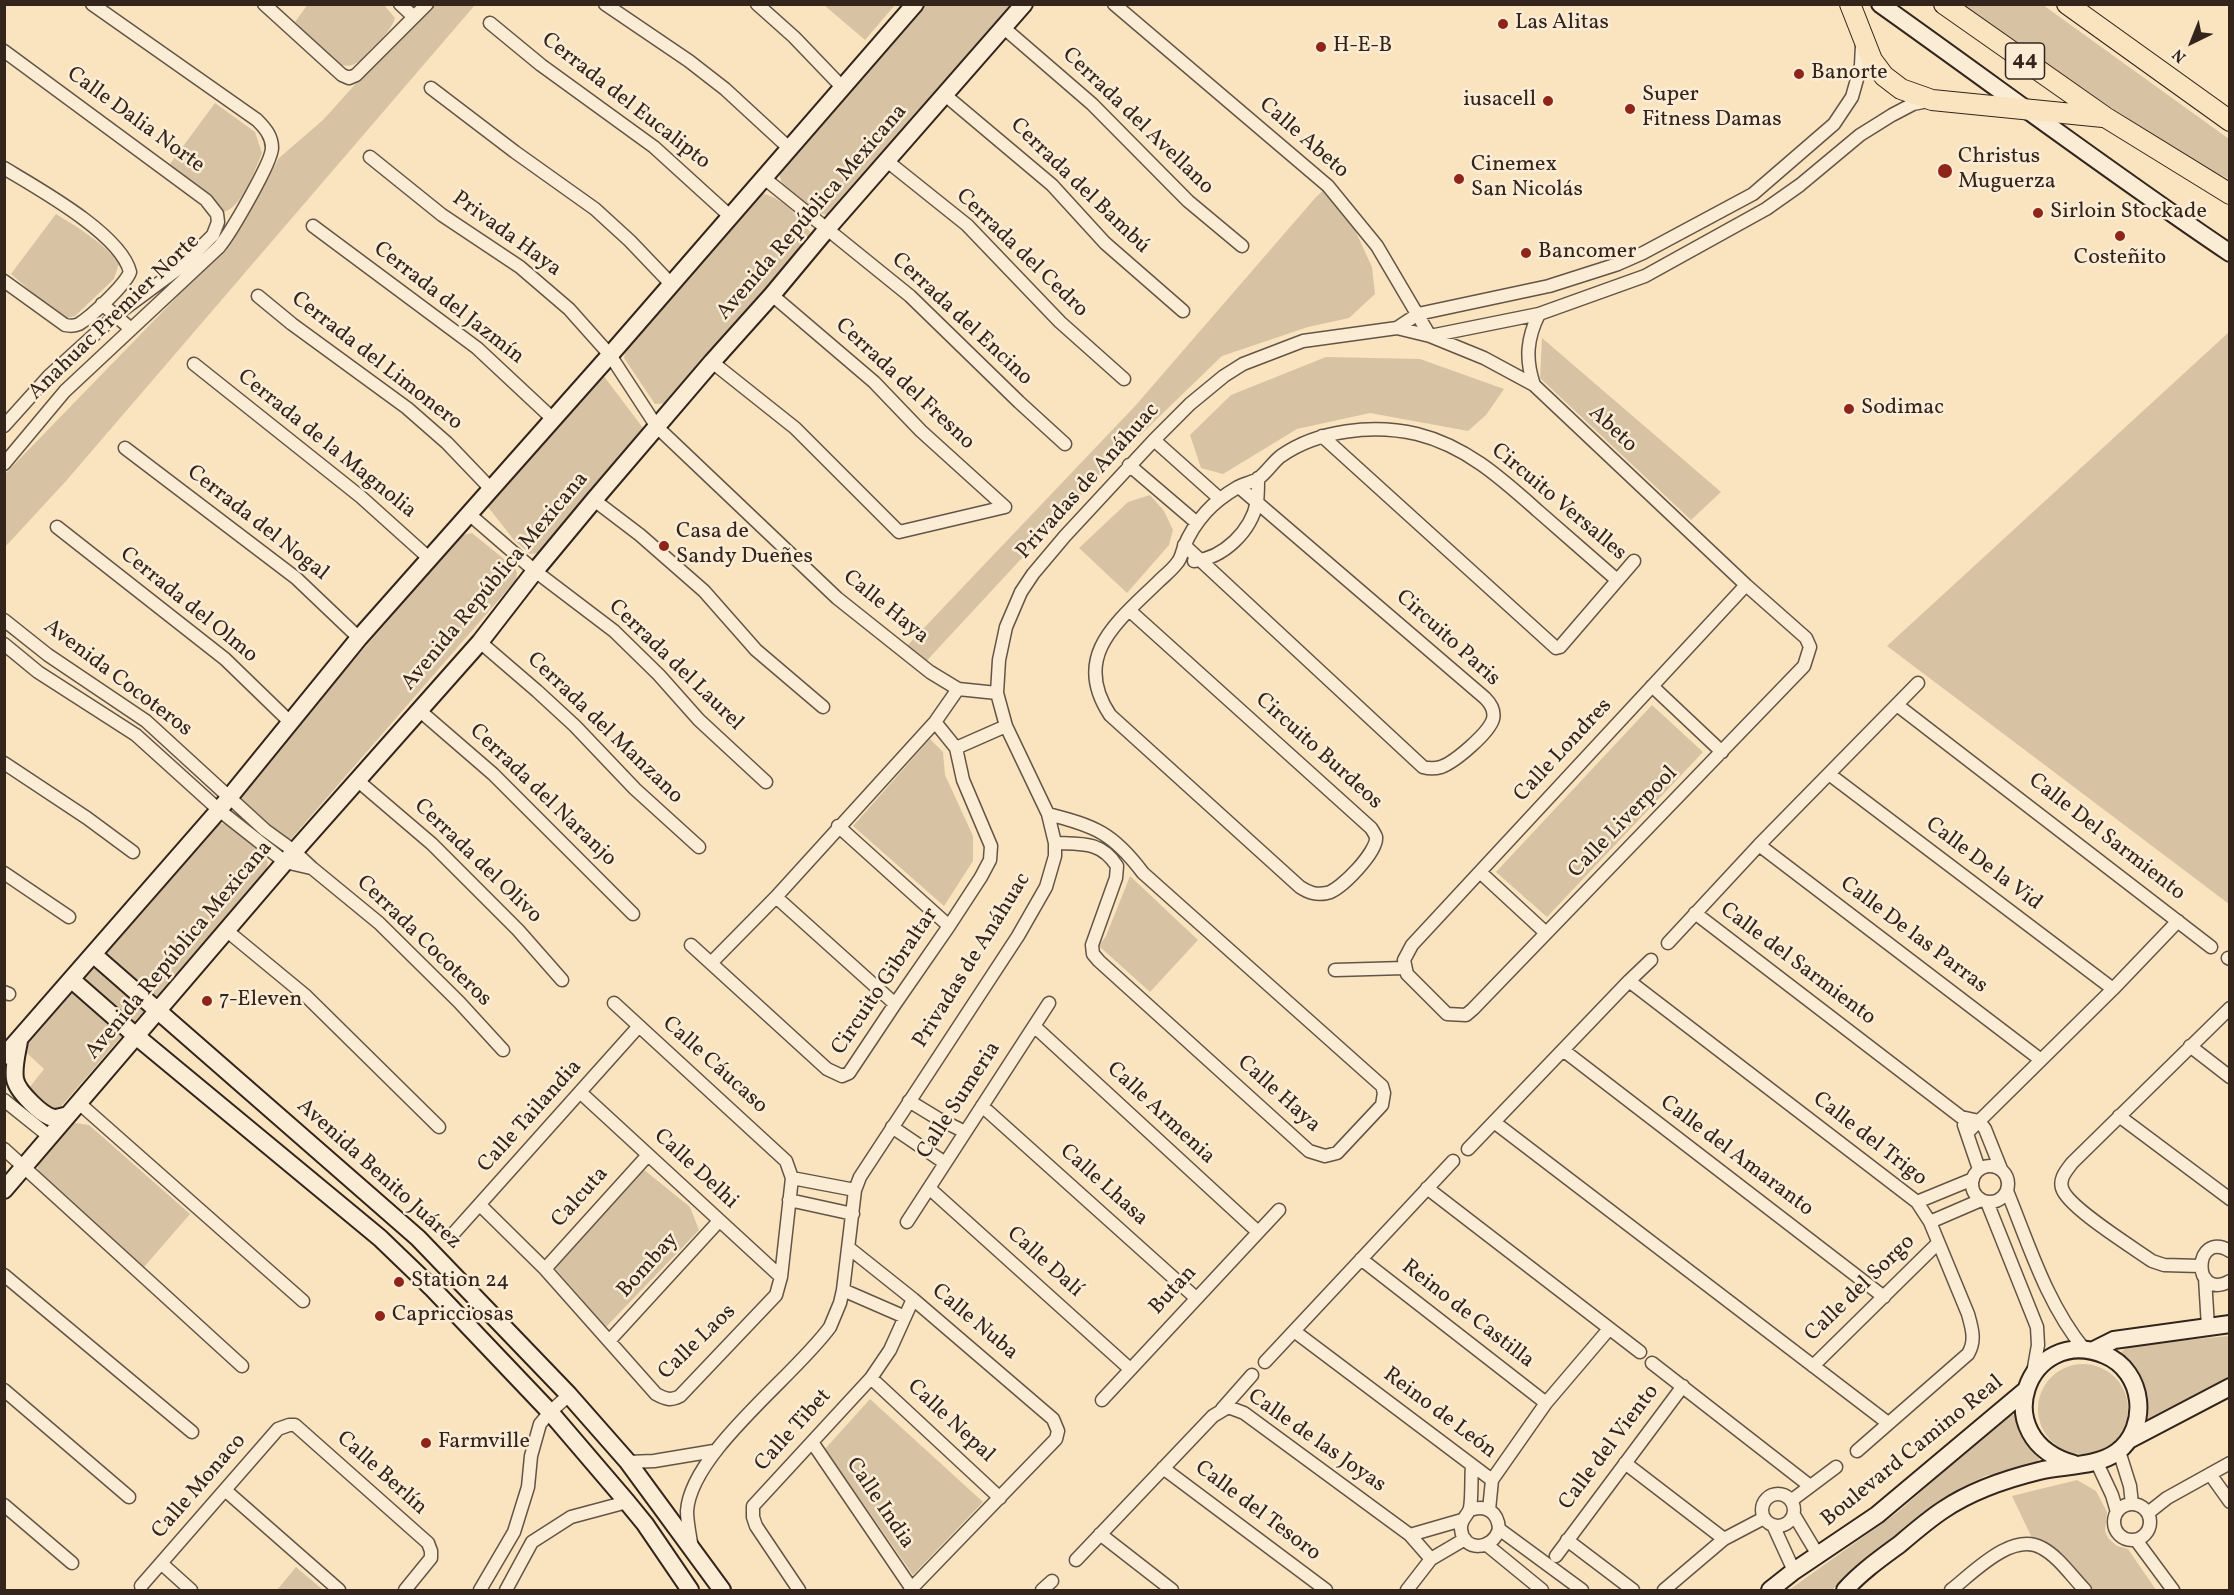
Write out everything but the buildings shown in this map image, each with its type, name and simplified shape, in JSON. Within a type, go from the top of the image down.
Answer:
[{"type":"main road","points":[[5,1055],[224,803],[359,638],[732,217],[915,4]]},
{"type":"main road","name":"Avenida República Mexicana","points":[[4,1190],[290,856],[480,642],[594,500],[772,295],[826,229],[1024,4]]},
{"type":"main road","points":[[1850,4],[1872,60],[1884,76],[1901,89],[1932,100],[2105,117]]},
{"type":"main road","points":[[1880,4],[2103,166],[2229,253]]},
{"type":"main road","name":"44","points":[[1944,4],[2105,117],[2229,194]]},
{"type":"main road","points":[[2067,4],[2229,121]]},
{"type":"main road","name":"Avenida Benito Juárez","points":[[94,955],[418,1238],[569,1395],[628,1462],[722,1590]]},
{"type":"main road","name":"Avenida Benito Juárez","points":[[72,980],[136,1036],[380,1238],[433,1289],[550,1412],[627,1502],[645,1524],[690,1590]]},
{"type":"main road","points":[[19,1041],[15,1068],[18,1088],[47,1115],[57,1118],[74,1109]]},
{"type":"main road","points":[[2089,1350],[2114,1340],[2229,1324]]},
{"type":"main road","points":[[2074,1464],[2058,1460],[2044,1451],[2033,1438],[2023,1407],[2029,1382],[2043,1363],[2055,1355],[2069,1350],[2089,1350],[2111,1357],[2126,1370],[2135,1386],[2139,1404],[2137,1423],[2124,1445]]},
{"type":"main road","name":"Boulevard Camino Real","points":[[1770,1590],[1877,1515],[2029,1382]]},
{"type":"main road","points":[[1845,1590],[1878,1560],[1944,1509],[1970,1494],[2038,1471],[2074,1464],[2097,1463],[2124,1445],[2229,1387]]},
{"type":"main road","points":[[645,1524],[677,1546],[692,1548]]},
{"type":"street","name":"Anahuac Premier Norte","points":[[4,426],[49,376],[116,315],[219,247],[232,230],[272,155],[273,145],[266,129],[257,120],[92,4]]},
{"type":"street","points":[[264,4],[342,75],[349,78],[356,75],[426,4]]},
{"type":"street","points":[[400,4],[414,17]]},
{"type":"street","points":[[605,4],[689,61],[725,89],[789,148]]},
{"type":"street","points":[[758,4],[842,87]]},
{"type":"street","name":"Calle Abeto","points":[[1114,4],[1328,186],[1377,246],[1430,336]]},
{"type":"street","name":"Cerrada del Eucalipto","points":[[490,23],[541,65],[654,147],[732,217]]},
{"type":"street","name":"Cerrada del Avellano","points":[[1004,28],[1092,104],[1188,201],[1242,246]]},
{"type":"street","name":"Privadas de Anáhuac","points":[[1397,328],[1418,314],[1549,286],[1618,264],[1753,194],[1834,124],[1852,97],[1857,81],[1863,38]]},
{"type":"street","name":"Calle Dalia Norte","points":[[4,51],[206,200],[217,214],[218,222],[232,230]]},
{"type":"street","points":[[432,88],[514,152],[595,209],[630,241],[672,285]]},
{"type":"street","name":"Cerrada del Bambú","points":[[945,95],[1036,171],[1105,243],[1183,311]]},
{"type":"street","name":"Privadas de Anáhuac","points":[[692,1548],[687,1510],[699,1477],[714,1451],[824,1335],[835,1317],[843,1290],[855,1190],[867,1165],[1046,887],[1053,868],[1055,843],[1048,814],[1006,726],[997,693],[999,660],[1006,627],[1021,592],[1065,536],[1129,465],[1190,404],[1224,376],[1243,364],[1303,341],[1397,328],[1430,336],[1539,314],[1644,276],[1766,209],[1868,130],[1912,104],[1932,100]]},
{"type":"street","name":"Privada Haya","points":[[370,157],[416,195],[520,267],[547,289],[610,356],[657,427]]},
{"type":"street","name":"Cerrada del Cedro","points":[[887,161],[967,225],[1060,322],[1124,379]]},
{"type":"street","points":[[4,168],[84,218],[126,258],[130,272],[127,280],[102,304],[79,324],[71,326],[65,325],[4,281]]},
{"type":"street","name":"Cerrada del Encino","points":[[764,178],[910,296],[1065,444]]},
{"type":"street","points":[[1753,194],[1766,209]]},
{"type":"street","name":"Anahuac Premier Norte","points":[[6,459],[64,391],[131,329],[186,270],[213,235],[218,222]]},
{"type":"street","name":"Cerrada del Jazmín","points":[[313,226],[477,348],[554,419]]},
{"type":"street","name":"Cerrada del Fresno","points":[[712,362],[795,428],[899,532],[1005,507],[921,431],[874,382],[772,295]]},
{"type":"street","name":"Cerrada del Limonero","points":[[258,296],[299,330],[407,408],[447,443],[491,489]]},
{"type":"street","points":[[102,304],[131,329]]},
{"type":"street","points":[[1533,385],[1527,363],[1531,330],[1539,314]]},
{"type":"street","name":"Abeto","points":[[1430,336],[1484,358],[1533,385],[1746,585]]},
{"type":"street","name":"Cerrada de la Magnolia","points":[[194,364],[362,497],[430,559]]},
{"type":"street","name":"Calle Haya","points":[[657,427],[837,598],[930,672],[958,689],[997,693]]},
{"type":"street","name":"Circuito Versalles","points":[[1389,430],[1417,434],[1464,453],[1494,472],[1617,580],[1560,647],[1554,647],[1322,436],[1389,430]]},
{"type":"street","points":[[1129,610],[1178,562],[1184,545],[1197,523],[1220,499],[1258,478],[1287,452],[1322,436]]},
{"type":"street","points":[[1154,440],[1220,499]]},
{"type":"street","name":"Cerrada del Nogal","points":[[125,448],[296,578],[359,638]]},
{"type":"street","points":[[1129,465],[1197,523]]},
{"type":"street","points":[[1178,562],[1199,561],[1216,555],[1242,533],[1252,518],[1257,501],[1258,478]]},
{"type":"street","name":"Circuito Paris","points":[[1184,545],[1423,767],[1433,769],[1451,762],[1487,730],[1493,716],[1493,708],[1485,698],[1239,487]]},
{"type":"street","points":[[594,500],[640,535],[704,591],[756,650],[823,707]]},
{"type":"street","name":"Cerrada del Laurel","points":[[469,514],[535,571],[614,631],[699,720],[766,782]]},
{"type":"street","name":"Cerrada del Olmo","points":[[57,527],[225,658],[290,723]]},
{"type":"street","points":[[1617,580],[1634,561]]},
{"type":"street","name":"Calle Liverpool","points":[[1404,968],[1407,974],[1447,1014],[1466,1015],[1473,1010],[1804,666],[1810,651],[1806,638],[1746,585]]},
{"type":"street","name":"Calle Londres","points":[[1404,968],[1404,960],[1412,945],[1746,585]]},
{"type":"street","name":"Circuito Burdeos","points":[[1129,610],[1371,828],[1376,835],[1375,844],[1358,868],[1337,889],[1328,893],[1310,894],[1300,887],[1110,715],[1096,690],[1097,662],[1105,637],[1129,610]]},
{"type":"street","name":"Avenida Cocoteros","points":[[4,620],[48,655],[146,721],[224,803]]},
{"type":"street","name":"Cerrada del Manzano","points":[[480,642],[575,726],[635,789],[699,847]]},
{"type":"street","name":"Avenida Cocoteros","points":[[4,644],[38,672],[136,735],[224,803]]},
{"type":"street","name":"Calle del Sarmiento","points":[[1918,683],[1695,913],[1961,1117]]},
{"type":"street","points":[[1652,686],[1722,752]]},
{"type":"street","points":[[711,963],[776,897],[838,826],[935,722],[958,689]]},
{"type":"street","name":"Calle Del Sarmiento","points":[[1897,705],[2178,921],[2113,989],[1967,1133]]},
{"type":"street","name":"Cerrada del Naranjo","points":[[419,710],[493,774],[633,914]]},
{"type":"street","name":"Circuito Gibraltar","points":[[691,945],[828,1069],[842,1076],[849,1073],[987,868],[991,846],[963,780],[956,748],[935,722]]},
{"type":"street","points":[[956,748],[1006,726]]},
{"type":"street","points":[[4,763],[87,818],[133,852]]},
{"type":"street","name":"Calle De la Vid","points":[[1829,774],[2113,989]]},
{"type":"street","name":"Cerrada del Olivo","points":[[357,780],[432,844],[518,930],[562,980]]},
{"type":"street","points":[[224,803],[290,856]]},
{"type":"street","name":"Calle Haya","points":[[1048,814],[1085,824],[1118,844],[1143,873],[1382,1086],[1384,1093],[1382,1105],[1337,1153],[1331,1156],[1319,1156],[1309,1151],[1095,957],[1092,945],[1116,878],[1117,866],[1103,850],[1093,846],[1055,843]]},
{"type":"street","points":[[838,826],[949,926]]},
{"type":"street","name":"Calle De las Parras","points":[[1759,845],[2041,1060]]},
{"type":"street","name":"Cerrada Cocoteros","points":[[290,856],[312,868],[379,923],[459,1002],[502,1050]]},
{"type":"street","points":[[1480,872],[1546,933]]},
{"type":"street","points":[[4,873],[69,916]]},
{"type":"street","points":[[776,897],[895,1004]]},
{"type":"street","points":[[1668,943],[1695,913]]},
{"type":"street","points":[[2178,921],[2211,947]]},
{"type":"street","points":[[226,930],[306,996],[439,1127]]},
{"type":"street","points":[[1468,1149],[1651,960]]},
{"type":"street","points":[[1335,970],[1404,968]]},
{"type":"street","name":"Calle del Trigo","points":[[1629,981],[1917,1202],[1930,1222],[1968,1314],[1972,1328],[1972,1348],[1968,1354],[1888,1423]]},
{"type":"street","name":"Calle Cáucaso","points":[[614,1003],[786,1161]]},
{"type":"street","name":"Calle Sumeria","points":[[907,1222],[1049,1003]]},
{"type":"street","points":[[2229,1008],[2072,1163],[2061,1181],[2062,1188],[2074,1205],[2152,1261],[2202,1272],[2215,1284],[2229,1281]]},
{"type":"street","name":"Calle Tailandia","points":[[453,1234],[639,1026]]},
{"type":"street","name":"Calle Armenia","points":[[1034,1026],[1258,1232]]},
{"type":"street","points":[[2190,1046],[2229,1077]]},
{"type":"street","name":"Calle del Amaranto","points":[[1563,1050],[1884,1297]]},
{"type":"street","name":"Calle Delhi","points":[[580,1093],[781,1277]]},
{"type":"street","points":[[4,1100],[50,1137]]},
{"type":"street","points":[[909,1101],[965,1132]]},
{"type":"street","name":"Calle Lhasa","points":[[982,1106],[1196,1298]]},
{"type":"street","points":[[74,1109],[303,1301]]},
{"type":"street","points":[[2120,1116],[2229,1199]]},
{"type":"street","points":[[1961,1117],[1979,1121],[1985,1129],[2001,1169],[2008,1179],[2007,1191],[2053,1302],[2069,1331],[2089,1350]]},
{"type":"street","points":[[1961,1117],[1976,1174],[1973,1191],[1984,1201],[2037,1327],[2038,1345],[2029,1382]]},
{"type":"street","points":[[1494,1122],[1888,1423],[1857,1451]]},
{"type":"street","points":[[892,1127],[945,1163]]},
{"type":"street","points":[[4,1149],[242,1366]]},
{"type":"street","name":"Calcuta","points":[[545,1269],[648,1155]]},
{"type":"street","name":"Calle Laos","points":[[480,1205],[545,1269],[656,1394],[665,1399],[674,1400],[776,1295],[781,1277],[792,1178],[786,1161]]},
{"type":"street","points":[[1265,1362],[1453,1161]]},
{"type":"street","points":[[1976,1174],[1990,1166],[2001,1169]]},
{"type":"street","name":"Calle del Trigo","points":[[1917,1202],[1976,1174]]},
{"type":"street","points":[[792,1178],[855,1190]]},
{"type":"street","name":"Calle Dalí","points":[[929,1188],[1130,1369]]},
{"type":"street","points":[[1427,1188],[1640,1352]]},
{"type":"street","points":[[1984,1201],[1999,1200],[2007,1191]]},
{"type":"street","points":[[789,1200],[853,1214]]},
{"type":"street","name":"Calle del Trigo","points":[[1930,1222],[1984,1201]]},
{"type":"street","name":"Butan","points":[[1102,1400],[1279,1210]]},
{"type":"street","name":"Bombay","points":[[610,1340],[718,1221]]},
{"type":"street","name":"Calle del Sorgo","points":[[1813,1366],[1938,1243]]},
{"type":"street","points":[[2208,1327],[2202,1272],[2203,1255],[2208,1250],[2220,1247],[2229,1251]]},
{"type":"street","name":"Calle Nuba","points":[[849,1248],[913,1299],[1053,1419],[1058,1431],[1056,1439],[1000,1498]]},
{"type":"street","name":"Reino de Castilla","points":[[1361,1259],[1546,1403]]},
{"type":"street","points":[[4,1275],[192,1432]]},
{"type":"street","name":"Calle Nuba","points":[[843,1290],[905,1317]]},
{"type":"street","name":"Calle Tibet","points":[[799,1590],[756,1526],[753,1506],[871,1378],[890,1350],[913,1299]]},
{"type":"street","name":"Reino de León","points":[[1294,1331],[1492,1480],[1546,1403],[1609,1329]]},
{"type":"street","points":[[1652,1363],[1683,1386]]},
{"type":"street","points":[[1222,1409],[1252,1375]]},
{"type":"street","name":"Calle Nepal","points":[[871,1378],[1000,1498]]},
{"type":"street","name":"Calle del Viento","points":[[1633,1590],[1567,1539],[1683,1386],[1810,1486]]},
{"type":"street","points":[[4,1390],[129,1497]]},
{"type":"street","points":[[480,1590],[514,1532],[528,1487],[535,1436],[540,1424],[569,1395]]},
{"type":"street","name":"Calle de las Joyas","points":[[1076,1560],[1213,1416],[1222,1409],[1235,1408],[1410,1535],[1431,1559]]},
{"type":"street","name":"Calle Monaco","points":[[141,1586],[278,1429],[295,1425]]},
{"type":"street","name":"Calle Berlín","points":[[295,1425],[428,1543],[431,1558],[405,1590]]},
{"type":"street","name":"Calle India","points":[[812,1442],[911,1590]]},
{"type":"street","points":[[2124,1445],[2132,1504]]},
{"type":"street","points":[[628,1462],[654,1461],[714,1451]]},
{"type":"street","points":[[1625,1463],[1724,1539]]},
{"type":"street","points":[[2097,1463],[2112,1495],[2116,1512],[2114,1524],[2119,1535],[2124,1539],[2136,1540],[2142,1538],[2149,1530],[2151,1524],[2144,1508],[2132,1504],[2116,1512]]},
{"type":"street","points":[[2148,1513],[2168,1498],[2229,1463]]},
{"type":"street","points":[[1470,1510],[1483,1508],[1489,1510],[1497,1518],[1499,1529],[1496,1539],[1487,1545],[1475,1546],[1465,1539],[1460,1527],[1462,1520],[1470,1510],[1472,1466]]},
{"type":"street","points":[[1792,1500],[1836,1467]]},
{"type":"street","name":"Calle del Tesoro","points":[[1163,1468],[1326,1590]]},
{"type":"street","points":[[2210,1474],[2229,1502]]},
{"type":"street","points":[[1489,1510],[1492,1480]]},
{"type":"street","points":[[225,1490],[339,1590]]},
{"type":"street","points":[[1794,1571],[1762,1508],[1764,1502],[1772,1495],[1783,1494],[1792,1500],[1794,1515],[1818,1555]]},
{"type":"street","points":[[911,1590],[1000,1498]]},
{"type":"street","points":[[506,1590],[532,1542],[571,1517],[627,1502]]},
{"type":"street","points":[[4,1505],[72,1563]]},
{"type":"street","points":[[1664,1590],[1724,1539],[1768,1522],[1783,1526],[1794,1515]]},
{"type":"street","points":[[1410,1535],[1462,1520]]},
{"type":"street","points":[[1499,1529],[1582,1590]]},
{"type":"street","points":[[514,1532],[532,1542]]},
{"type":"street","points":[[1100,1534],[1172,1590]]},
{"type":"street","points":[[1407,1590],[1431,1559],[1465,1539]]},
{"type":"street","points":[[1556,1556],[1567,1539]]},
{"type":"street","points":[[2136,1540],[2173,1590]]},
{"type":"street","points":[[1487,1545],[1542,1590]]},
{"type":"street","points":[[1951,1590],[2005,1548],[2027,1545],[2042,1548],[2050,1554],[2085,1590]]},
{"type":"street","points":[[161,1563],[191,1590]]},
{"type":"street","points":[[1042,1590],[1052,1581]]},
{"type":"shaded area","points":[[308,4],[384,5],[395,18],[388,31],[362,59],[355,64],[345,66],[329,58],[295,22]]},
{"type":"shaded area","points":[[427,5],[475,5],[66,481],[5,547],[5,474],[172,302],[240,227],[279,158],[323,120]]},
{"type":"shaded area","points":[[824,5],[895,5],[865,40]]},
{"type":"shaded area","points":[[921,5],[1014,5],[829,215],[817,213],[782,184],[779,173]]},
{"type":"shaded area","points":[[1956,5],[2043,5],[2229,139],[2229,179],[2197,164]]},
{"type":"shaded area","points":[[215,103],[255,132],[262,153],[243,195],[237,203],[224,212],[170,164]]},
{"type":"shaded area","points":[[1328,186],[1349,217],[1372,267],[1375,294],[1349,318],[1308,327],[1222,356],[1100,474],[919,669],[902,651],[1136,405]]},
{"type":"shaded area","points":[[763,194],[783,203],[801,220],[810,232],[806,245],[669,403],[655,404],[624,358],[627,345],[752,200]]},
{"type":"shaded area","points":[[56,214],[98,242],[119,263],[114,279],[75,316],[67,318],[58,315],[11,274]]},
{"type":"shaded area","points":[[2229,332],[2229,904],[1887,646]]},
{"type":"shaded area","points":[[1542,338],[1721,492],[1691,520],[1540,378]]},
{"type":"shaded area","points":[[1326,357],[1420,359],[1504,389],[1486,415],[1468,431],[1370,413],[1297,429],[1223,474],[1201,468],[1190,435],[1231,395]]},
{"type":"shaded area","points":[[603,375],[643,428],[538,553],[530,554],[514,540],[488,507]]},
{"type":"shaded area","points":[[1150,495],[1164,511],[1173,530],[1169,545],[1127,593],[1079,548],[1128,502]]},
{"type":"shaded area","points":[[472,533],[515,568],[516,580],[291,839],[281,839],[242,805],[239,796],[241,791],[462,535]]},
{"type":"shaded area","points":[[1652,705],[1703,752],[1547,917],[1496,872]]},
{"type":"shaded area","points":[[930,739],[943,752],[945,775],[973,836],[973,861],[944,906],[853,826]]},
{"type":"shaded area","points":[[218,823],[226,824],[265,856],[268,863],[266,870],[57,1111],[25,1093],[44,1069],[27,1053],[29,1037]]},
{"type":"shaded area","points":[[1130,876],[1198,940],[1150,992],[1099,946],[1106,936]]},
{"type":"shaded area","points":[[75,1123],[89,1125],[190,1214],[144,1267],[45,1182],[39,1172],[38,1163],[45,1148],[57,1135]]},
{"type":"shaded area","points":[[643,1169],[690,1207],[699,1230],[606,1327],[555,1268]]},
{"type":"shaded area","points":[[2229,1336],[2229,1379],[2156,1419],[2148,1419],[2142,1382],[2134,1367],[2120,1354],[2123,1350],[2133,1345]]},
{"type":"shaded area","points":[[2083,1364],[2100,1367],[2115,1377],[2125,1392],[2128,1409],[2125,1426],[2115,1441],[2100,1451],[2083,1454],[2066,1451],[2051,1441],[2041,1426],[2038,1409],[2041,1392],[2051,1377],[2066,1367]]},
{"type":"shaded area","points":[[870,1399],[983,1502],[913,1575],[825,1449]]},
{"type":"shaded area","points":[[2010,1413],[2015,1416],[2023,1439],[2040,1457],[2036,1465],[1985,1476],[1961,1488],[1842,1579],[1832,1590],[1789,1590],[1898,1512]]},
{"type":"shaded area","points":[[2077,1480],[2096,1491],[2107,1512],[2105,1531],[2108,1538],[2117,1546],[2128,1549],[2156,1590],[2092,1590],[2044,1542],[2032,1538],[2012,1496]]},
{"type":"shaded area","points":[[296,1567],[323,1590],[277,1590]]},
{"type":"place","name":"Las Alitas","points":[[1503,24]]},
{"type":"place","name":"H-E-B","points":[[1321,47]]},
{"type":"place","name":"Banorte","points":[[1799,74]]},
{"type":"place","name":"iusacell","points":[[1548,101]]},
{"type":"place","name":"Super Fitness Damas","points":[[1630,109]]},
{"type":"place","name":"Christus Muguerza","points":[[1945,171]]},
{"type":"place","name":"Cinemex San Nicolás","points":[[1459,179]]},
{"type":"place","name":"Sirloin Stockade","points":[[2038,213]]},
{"type":"place","name":"Costeñito","points":[[2120,236]]},
{"type":"place","name":"Bancomer","points":[[1526,253]]},
{"type":"place","name":"Sodimac","points":[[1849,409]]},
{"type":"place","name":"Casa de Sandy Dueñes","points":[[664,546]]},
{"type":"place","name":"7-Eleven","points":[[207,1001]]},
{"type":"place","name":"Station 24","points":[[399,1282]]},
{"type":"place","name":"Capricciosas","points":[[380,1316]]},
{"type":"place","name":"Farmville","points":[[426,1443]]}]
